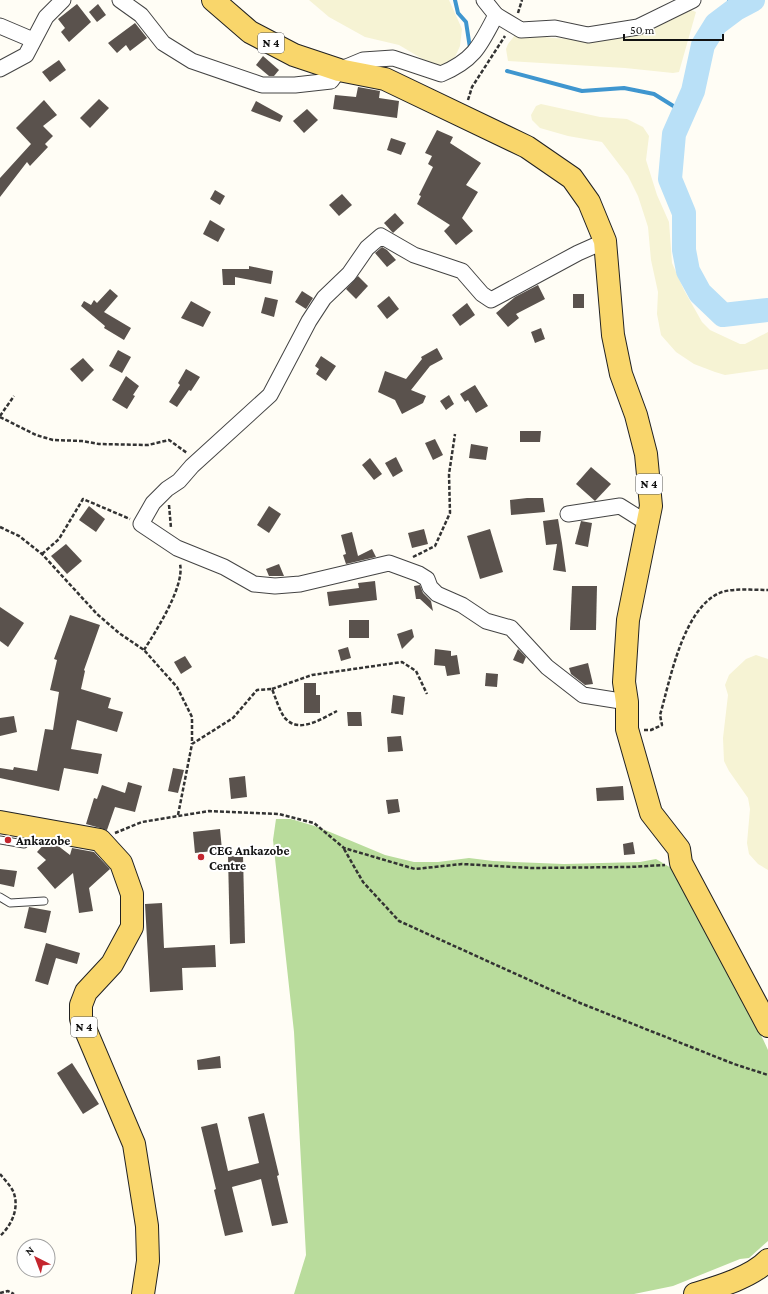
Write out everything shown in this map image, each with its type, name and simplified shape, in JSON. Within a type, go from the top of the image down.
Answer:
[{"type":"main road","name":"N 4","points":[[213,0],[250,32],[294,55],[339,70],[385,79],[527,147],[572,178],[590,202],[605,241],[613,335],[621,374],[636,415],[646,454],[651,506],[628,620],[624,682],[627,702],[627,729],[651,813],[679,849],[681,863],[768,1026]]},
{"type":"main road","points":[[0,822],[36,830],[100,840]]},
{"type":"main road","name":"N 4","points":[[100,840],[121,863],[132,894],[132,927],[112,964],[86,992],[81,1005],[81,1019],[134,1144],[147,1226],[148,1260],[143,1294]]},
{"type":"main road","points":[[695,1294],[720,1286],[761,1267],[768,1260]]},
{"type":"street","points":[[0,69],[26,54],[46,17],[63,0]]},
{"type":"street","points":[[120,0],[141,15],[163,43],[192,61],[262,85],[295,85],[331,81],[339,70],[363,60],[393,58],[441,74],[459,67],[479,48],[496,15]]},
{"type":"street","points":[[484,0],[496,15],[521,30],[555,28],[588,35],[638,27],[693,0]]},
{"type":"street","points":[[0,26],[33,40]]},
{"type":"street","points":[[605,241],[518,284],[491,300],[482,294],[462,271],[414,255],[381,236],[367,248],[349,274],[324,298],[309,321],[270,395],[198,461],[179,482],[167,489],[153,503],[141,524],[176,548],[224,567],[254,584],[275,586],[300,584],[389,563],[419,574],[427,579],[430,587],[437,594],[462,606],[481,618],[511,628],[547,667],[583,696],[627,702]]},
{"type":"street","points":[[568,514],[620,506],[647,523]]},
{"type":"lane","points":[[0,840],[24,844],[36,830]]},
{"type":"lane","points":[[0,897],[10,903],[44,901]]},
{"type":"path","points":[[472,87],[507,32]]},
{"type":"path","points":[[14,396],[0,417],[36,435],[53,440],[82,441],[99,444],[148,445],[169,440],[198,461]]},
{"type":"path","points":[[389,563],[413,557],[435,546],[442,533],[450,514],[449,474],[454,434]]},
{"type":"path","points":[[144,650],[163,618],[182,571],[171,530],[167,489]]},
{"type":"path","points":[[42,554],[59,539],[83,499],[141,524]]},
{"type":"path","points":[[0,527],[19,536],[42,554],[97,614],[119,633],[144,650],[177,687],[192,717],[192,744],[178,815]]},
{"type":"path","points":[[627,729],[651,730],[662,725],[660,715],[681,643],[696,613],[720,593],[730,590],[768,590]]},
{"type":"path","points":[[192,744],[233,718],[257,690],[272,689],[312,675],[402,662],[416,671],[427,694]]},
{"type":"path","points":[[272,689],[286,720],[295,725],[314,723],[337,711]]},
{"type":"path","points":[[100,840],[142,822],[209,810],[279,814],[314,822],[344,848],[363,882],[400,921],[580,1003],[734,1064],[768,1075]]},
{"type":"path","points":[[344,848],[415,869],[462,864],[538,868],[630,868],[681,863]]},
{"type":"path","points":[[0,1174],[13,1192],[16,1209],[8,1228],[0,1236]]},
{"type":"path","points":[[0,1293],[8,1291],[14,1294]]},
{"type":"shaded area","points":[[309,0],[449,0],[462,29],[460,46],[455,57],[442,65],[431,64],[399,45],[365,37],[329,17]]},
{"type":"shaded area","points":[[691,10],[696,12],[679,72],[673,73],[625,68],[508,61],[506,49],[508,44],[515,35],[520,33],[552,38],[607,40],[655,27]]},
{"type":"shaded area","points":[[541,104],[600,117],[627,119],[643,127],[649,136],[646,160],[657,195],[669,222],[672,263],[684,290],[702,322],[710,330],[740,344],[745,344],[768,332],[768,369],[725,375],[715,372],[694,364],[676,352],[661,335],[657,314],[658,292],[651,260],[648,227],[638,196],[628,176],[602,142],[568,136],[540,128],[532,120],[531,115],[536,106]]},
{"type":"shaded area","points":[[756,655],[768,659],[768,870],[758,864],[749,854],[747,843],[750,809],[748,798],[729,771],[724,761],[723,738],[728,695],[725,685],[729,675],[746,659]]},
{"type":"green space","points":[[276,819],[291,819],[318,827],[385,855],[414,862],[438,862],[469,858],[493,861],[564,864],[640,862],[656,859],[688,878],[768,1050],[768,1241],[749,1258],[740,1259],[673,1286],[634,1294],[294,1294],[306,1255],[294,1032],[273,840]]},
{"type":"building","points":[[77,4],[91,22],[69,42],[61,32],[65,28],[58,19]]},
{"type":"building","points":[[98,4],[106,15],[97,22],[89,12]]},
{"type":"building","points":[[135,23],[147,38],[130,51],[126,45],[117,53],[108,43]]},
{"type":"building","points":[[263,56],[279,70],[274,76],[269,76],[256,65]]},
{"type":"building","points":[[59,60],[66,70],[50,82],[42,72]]},
{"type":"building","points":[[358,87],[380,91],[379,98],[399,101],[397,118],[333,109],[335,95],[356,97]]},
{"type":"building","points":[[99,99],[109,108],[90,128],[80,118]]},
{"type":"building","points":[[44,100],[57,115],[43,126],[53,136],[45,144],[48,147],[30,166],[27,162],[0,197],[0,178],[31,144],[16,128]]},
{"type":"building","points":[[256,101],[283,116],[280,122],[251,111]]},
{"type":"building","points":[[307,109],[318,120],[304,133],[293,121]]},
{"type":"building","points":[[437,130],[453,137],[450,143],[481,163],[466,185],[478,192],[462,218],[473,231],[456,245],[444,231],[450,225],[417,204],[421,196],[419,195],[433,167],[428,164],[432,156],[425,153]]},
{"type":"building","points":[[391,138],[406,143],[401,155],[387,150]]},
{"type":"building","points":[[215,190],[225,196],[220,205],[210,199]]},
{"type":"building","points":[[342,194],[352,205],[339,216],[329,205]]},
{"type":"building","points":[[395,213],[404,223],[393,233],[384,223]]},
{"type":"building","points":[[210,220],[225,229],[218,242],[203,234]]},
{"type":"building","points":[[382,247],[387,250],[396,260],[387,267],[375,253]]},
{"type":"building","points":[[249,266],[273,271],[271,284],[235,277],[235,285],[223,285],[222,269],[249,269]]},
{"type":"building","points":[[358,276],[368,286],[356,299],[346,289]]},
{"type":"building","points":[[538,285],[545,299],[516,314],[519,318],[508,327],[496,313],[515,297]]},
{"type":"building","points":[[110,289],[118,296],[104,312],[131,328],[124,340],[104,328],[105,326],[81,306],[84,301],[91,305],[94,300],[97,303]]},
{"type":"building","points":[[302,291],[313,298],[306,309],[295,302]]},
{"type":"building","points":[[573,294],[584,294],[584,308],[573,308]]},
{"type":"building","points":[[389,296],[399,309],[387,319],[377,306]]},
{"type":"building","points":[[265,297],[278,300],[274,317],[261,313]]},
{"type":"building","points":[[191,301],[211,312],[203,327],[181,318]]},
{"type":"building","points":[[467,303],[475,315],[460,326],[452,315]]},
{"type":"building","points":[[541,328],[545,339],[535,343],[531,332]]},
{"type":"building","points":[[437,348],[443,359],[430,366],[411,390],[426,396],[423,403],[402,414],[395,400],[378,392],[385,371],[406,379],[422,359],[421,357]]},
{"type":"building","points":[[118,350],[131,357],[122,373],[109,366]]},
{"type":"building","points":[[321,356],[336,366],[326,381],[316,374],[319,369],[315,366]]},
{"type":"building","points":[[83,358],[94,370],[82,382],[70,369]]},
{"type":"building","points":[[186,369],[200,377],[191,391],[189,390],[177,407],[169,402],[180,385],[178,383]]},
{"type":"building","points":[[126,376],[139,386],[127,409],[112,400]]},
{"type":"building","points":[[475,385],[488,406],[476,413],[468,400],[465,402],[460,394]]},
{"type":"building","points":[[449,395],[454,404],[446,410],[440,401]]},
{"type":"building","points":[[520,431],[541,431],[540,442],[520,442]]},
{"type":"building","points":[[435,439],[443,455],[433,460],[425,443]]},
{"type":"building","points":[[471,444],[488,447],[486,460],[469,458]]},
{"type":"building","points":[[396,457],[403,471],[393,477],[385,463]]},
{"type":"building","points":[[370,458],[382,474],[374,480],[362,465]]},
{"type":"building","points":[[591,467],[611,484],[595,501],[576,484]]},
{"type":"building","points":[[543,498],[545,512],[511,515],[510,500]]},
{"type":"building","points":[[89,506],[105,519],[96,532],[79,520]]},
{"type":"building","points":[[269,506],[281,514],[269,533],[257,525]]},
{"type":"building","points":[[558,519],[566,572],[553,570],[557,544],[546,545],[543,521]]},
{"type":"building","points":[[581,521],[592,523],[588,547],[575,544]]},
{"type":"building","points":[[424,529],[428,544],[412,548],[408,533]]},
{"type":"building","points":[[490,529],[503,572],[480,579],[467,536]]},
{"type":"building","points":[[352,532],[358,556],[372,549],[376,557],[346,564],[343,555],[346,554],[341,535]]},
{"type":"building","points":[[66,544],[82,561],[67,574],[51,556]]},
{"type":"building","points":[[279,564],[284,576],[269,576],[266,569]]},
{"type":"building","points":[[375,581],[377,600],[329,606],[327,592],[359,588],[358,583]]},
{"type":"building","points":[[420,585],[423,593],[431,601],[433,611],[420,599],[416,599],[414,586]]},
{"type":"building","points":[[572,586],[597,586],[596,630],[570,630]]},
{"type":"building","points":[[0,607],[24,623],[8,647],[0,641]]},
{"type":"building","points":[[70,615],[100,625],[84,670],[81,689],[111,698],[108,708],[123,712],[117,732],[77,720],[71,749],[102,754],[98,774],[64,768],[59,791],[0,778],[0,768],[13,770],[14,767],[37,771],[45,729],[53,730],[59,692],[50,690],[57,660],[54,659]]},
{"type":"building","points":[[349,620],[369,620],[369,638],[349,638]]},
{"type":"building","points":[[412,629],[414,637],[402,649],[397,634]]},
{"type":"building","points":[[348,647],[351,658],[341,661],[338,650]]},
{"type":"building","points":[[435,649],[451,651],[451,656],[457,655],[460,674],[447,676],[445,666],[434,665]]},
{"type":"building","points":[[518,649],[526,657],[523,664],[513,660]]},
{"type":"building","points":[[185,656],[192,667],[181,674],[174,662]]},
{"type":"building","points":[[588,663],[593,684],[585,685],[571,674],[569,668]]},
{"type":"building","points":[[486,673],[498,674],[497,687],[485,686]]},
{"type":"building","points":[[304,683],[316,683],[316,695],[320,695],[320,713],[304,713]]},
{"type":"building","points":[[393,695],[405,697],[403,715],[391,713]]},
{"type":"building","points":[[347,712],[361,712],[362,726],[348,726]]},
{"type":"building","points":[[14,716],[17,732],[0,736],[0,718]]},
{"type":"building","points":[[401,736],[403,751],[388,752],[387,737]]},
{"type":"building","points":[[173,768],[184,770],[178,793],[168,791]]},
{"type":"building","points":[[245,776],[247,797],[231,799],[229,778]]},
{"type":"building","points":[[128,782],[142,786],[135,812],[115,807],[107,830],[86,824],[94,798],[97,799],[102,785],[125,793]]},
{"type":"building","points":[[623,786],[624,800],[597,801],[596,788]]},
{"type":"building","points":[[398,799],[400,812],[388,814],[386,800]]},
{"type":"building","points":[[220,829],[222,850],[195,853],[193,832]]},
{"type":"building","points":[[633,842],[635,854],[624,855],[623,844]]},
{"type":"building","points":[[45,843],[57,845],[70,855],[72,848],[94,852],[110,869],[89,888],[93,911],[79,913],[73,873],[55,889],[37,868],[46,860],[37,852]]},
{"type":"building","points":[[243,855],[245,943],[230,944],[228,856]]},
{"type":"building","points":[[0,869],[17,871],[14,887],[0,884]]},
{"type":"building","points":[[162,903],[164,948],[215,945],[216,967],[182,968],[183,990],[150,992],[145,904]]},
{"type":"building","points":[[29,907],[51,911],[46,933],[24,928]]},
{"type":"building","points":[[46,943],[80,953],[77,964],[56,958],[48,985],[35,981]]},
{"type":"building","points":[[220,1056],[221,1068],[198,1070],[197,1060]]},
{"type":"building","points":[[72,1063],[99,1104],[83,1114],[57,1073]]},
{"type":"building","points":[[264,1113],[279,1175],[277,1176],[288,1223],[272,1226],[261,1179],[232,1187],[243,1232],[225,1236],[214,1190],[216,1189],[201,1127],[217,1123],[228,1171],[259,1163],[248,1117]]},
{"type":"waterway","points":[[455,0],[458,13],[466,22],[470,48]]},
{"type":"waterway","points":[[729,0],[736,9]]},
{"type":"waterway","points":[[753,0],[736,9],[716,24],[703,45],[693,91],[674,134],[670,179],[684,213],[684,250],[688,271],[700,293],[723,315],[768,310]]},
{"type":"waterway","points":[[507,71],[582,91],[624,88],[654,94],[683,112]]},
{"type":"place","name":"Ankazobe","points":[[8,840]]},
{"type":"place","name":"CEG Ankazobe Centre","points":[[201,857]]}]
